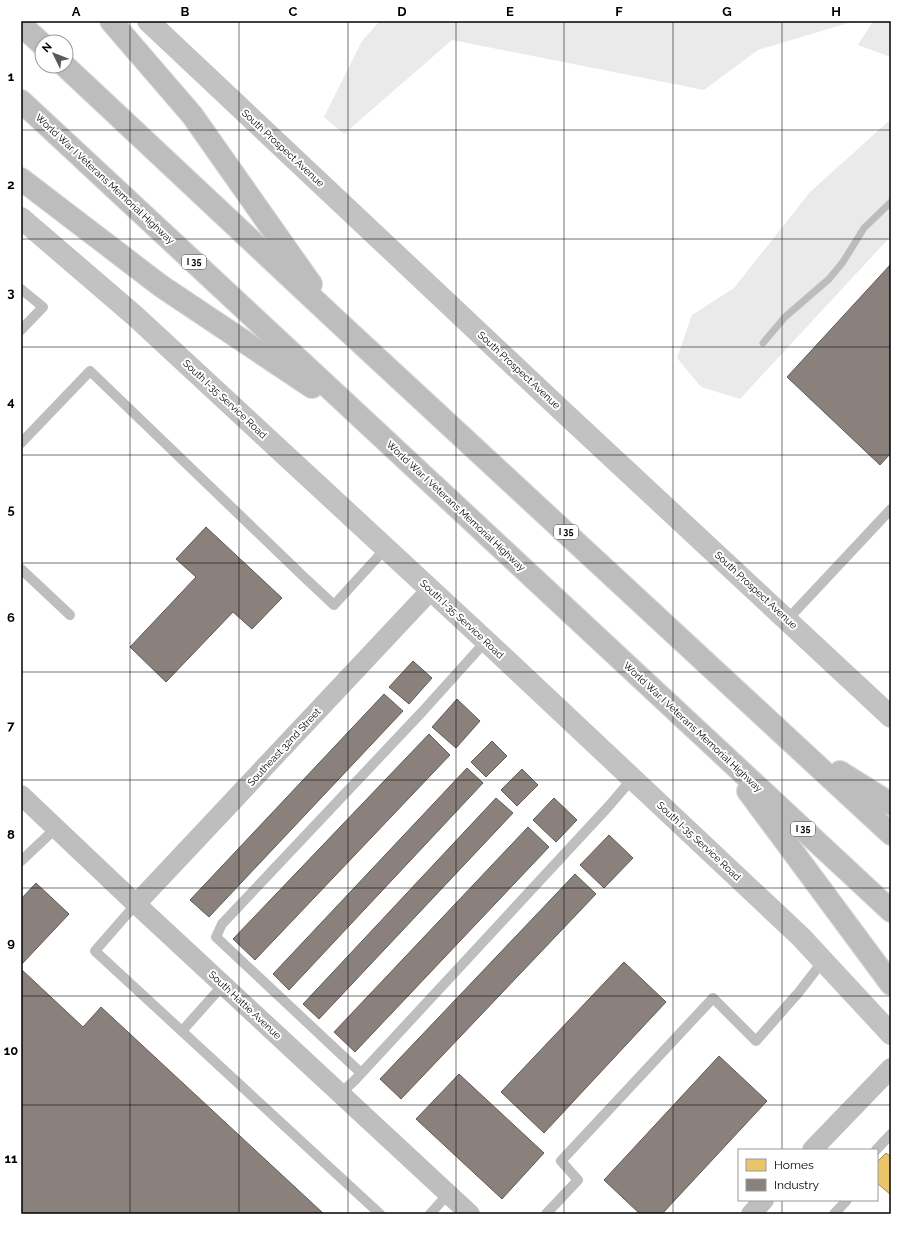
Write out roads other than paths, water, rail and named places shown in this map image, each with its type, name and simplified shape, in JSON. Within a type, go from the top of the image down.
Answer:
[{"type":"highway","points":[[111,21],[192,115],[337,321]]},
{"type":"highway","points":[[21,25],[34,37]]},
{"type":"highway","name":"I 35","points":[[74,74],[337,321],[891,834]]},
{"type":"highway","name":"World War I Veterans Memorial Highway","points":[[21,101],[891,911]]},
{"type":"highway","points":[[21,179],[161,286],[366,423]]},
{"type":"highway","points":[[795,744],[891,804]]},
{"type":"highway","points":[[715,747],[891,984]]},
{"type":"main road","name":"South Prospect Avenue","points":[[148,21],[559,408],[788,619],[891,717]]},
{"type":"main road","name":"South I-35 Service Road","points":[[21,218],[135,316],[486,641],[801,937],[891,1034]]},
{"type":"street","name":"Southeast 32nd Street","points":[[136,904],[431,590]]},
{"type":"street","name":"South Hattie Avenue","points":[[21,795],[136,904],[470,1214]]},
{"type":"street","points":[[813,1149],[891,1068]]},
{"type":"street","points":[[751,1214],[763,1201]]},
{"type":"lane","points":[[21,289],[43,307],[21,330]]},
{"type":"lane","points":[[21,443],[90,371],[304,578],[334,605],[386,548]]},
{"type":"lane","points":[[788,619],[891,509]]},
{"type":"lane","points":[[21,569],[70,615]]},
{"type":"lane","points":[[361,1073],[216,937],[222,924],[422,712],[486,641]]},
{"type":"lane","points":[[340,1094],[632,779]]},
{"type":"lane","points":[[21,861],[56,828]]},
{"type":"lane","points":[[136,904],[95,951],[380,1214]]},
{"type":"lane","points":[[546,1214],[578,1180],[561,1161],[713,998],[756,1041],[799,992],[823,961]]},
{"type":"lane","points":[[182,1031],[223,985]]},
{"type":"lane","points":[[877,1149],[891,1134]]},
{"type":"lane","points":[[430,1214],[448,1194]]},
{"type":"lane","points":[[834,1214],[846,1201]]},
{"type":"waterway","points":[[763,343],[785,317],[829,279],[843,262],[864,228],[891,202]]}]
